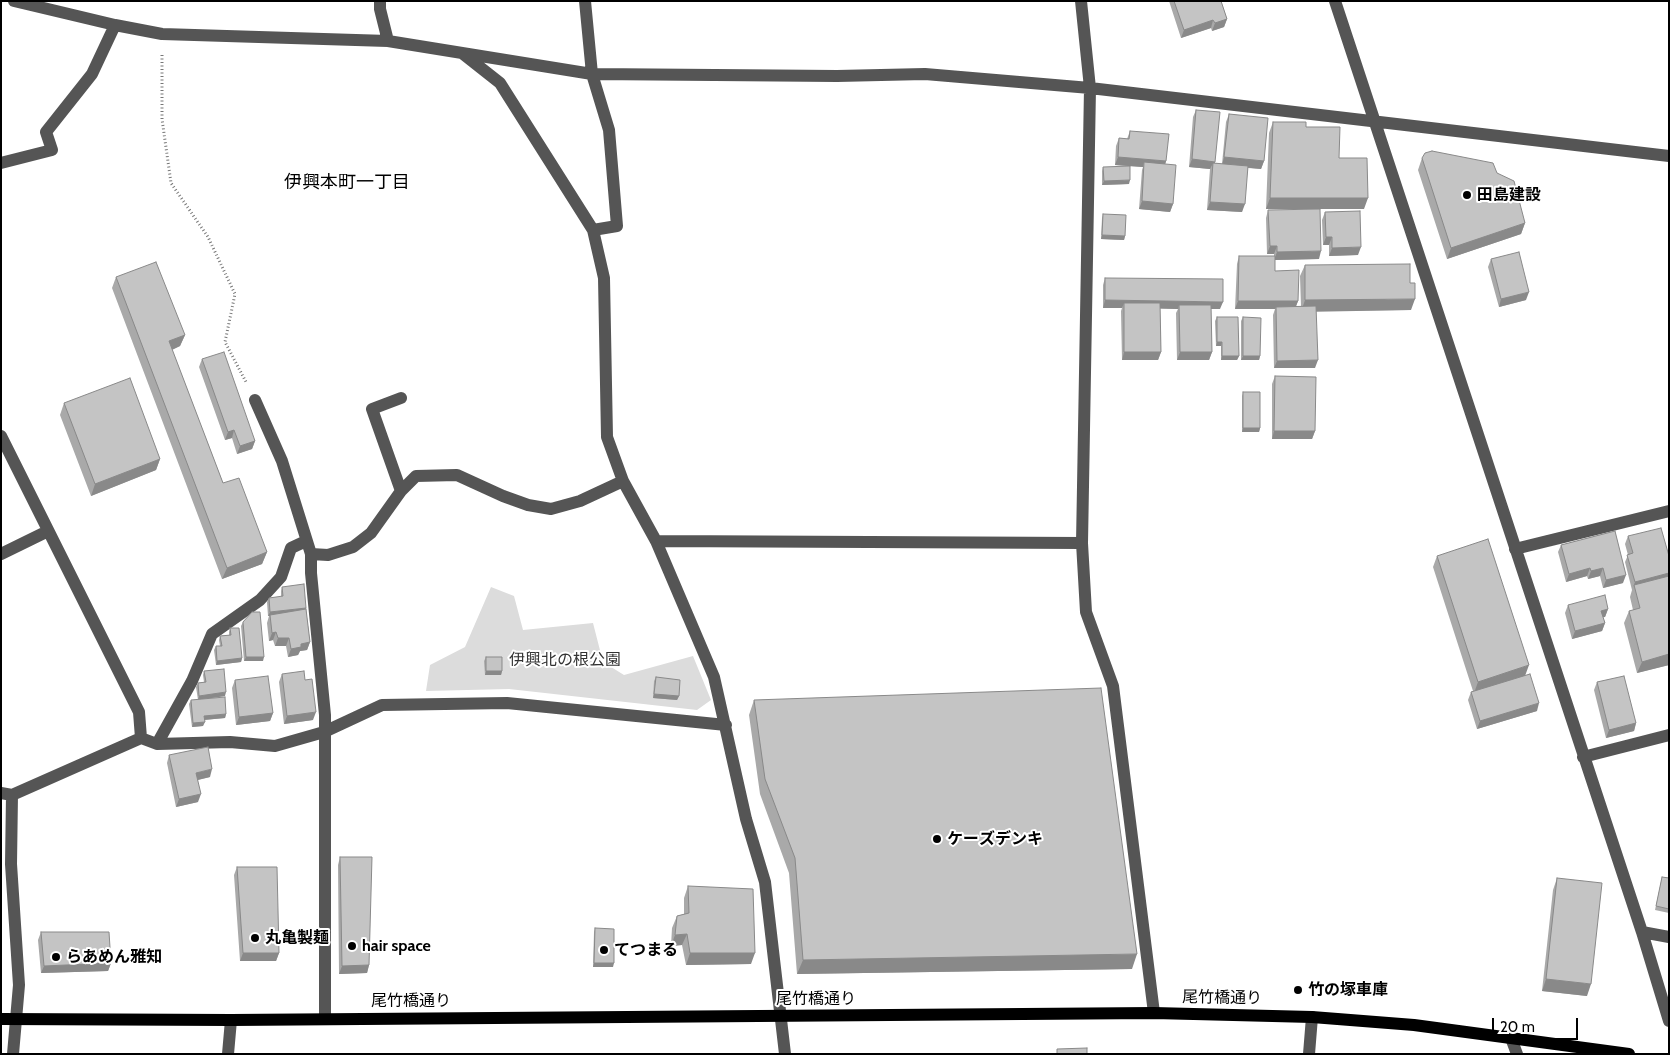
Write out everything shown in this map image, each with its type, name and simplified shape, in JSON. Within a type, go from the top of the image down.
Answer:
[{"type":"main road","name":"尾竹橋通り","points":[[1,1019],[232,1020],[1154,1013],[1312,1017],[1414,1025],[1629,1054]]},
{"type":"street","points":[[14,1],[115,26],[162,34],[388,41],[592,74],[837,76],[926,74],[1090,88],[1669,156]]},
{"type":"street","points":[[380,1],[380,9],[388,41]]},
{"type":"street","points":[[585,1],[592,74],[609,130],[617,226],[593,230]]},
{"type":"street","points":[[1081,1],[1090,88],[1082,544],[1086,612],[1113,686],[1154,1013]]},
{"type":"street","points":[[1335,1],[1642,932],[1669,1021]]},
{"type":"street","points":[[1,163],[52,150],[46,132],[92,74],[115,26]]},
{"type":"street","points":[[460,52],[500,83],[593,230],[604,278],[607,437],[624,481],[656,541],[714,677],[746,819],[765,882],[785,1054]]},
{"type":"street","points":[[401,398],[372,408],[401,491]]},
{"type":"street","points":[[255,400],[282,461],[311,554],[310,573],[325,715],[325,1018]]},
{"type":"street","points":[[1,436],[139,712],[141,738]]},
{"type":"street","points":[[311,554],[328,555],[353,547],[371,533],[401,491],[416,476],[457,475],[503,496],[528,505],[551,509],[580,501],[624,481]]},
{"type":"street","points":[[1515,549],[1669,511]]},
{"type":"street","points":[[1,554],[48,531]]},
{"type":"street","points":[[157,744],[192,680],[212,634],[260,600],[281,577],[291,548],[306,541]]},
{"type":"street","points":[[656,541],[1082,544]]},
{"type":"street","points":[[13,1054],[19,985],[7,794],[141,738],[157,744],[230,742],[275,746],[324,732],[382,705],[497,703],[726,725]]},
{"type":"street","points":[[1583,757],[1669,735]]},
{"type":"street","points":[[1642,932],[1669,937]]},
{"type":"street","points":[[1310,1054],[1312,1017]]},
{"type":"street","points":[[228,1054],[232,1020]]},
{"type":"street","points":[[1511,1038],[1516,1054]]},
{"type":"path","points":[[162,34],[162,119],[171,183],[208,237],[235,294],[225,342],[255,400]]},
{"type":"green space","name":"伊興北の根公園","points":[[491,587],[514,596],[523,630],[593,623],[603,662],[624,675],[693,656],[711,700],[697,710],[509,689],[426,691],[430,665],[465,647]]},
{"type":"building","points":[[1174,1],[1221,1],[1227,19],[1215,23],[1213,20],[1184,30]]},
{"type":"building","points":[[1196,110],[1220,112],[1215,162],[1192,159]]},
{"type":"building","points":[[1229,114],[1268,118],[1264,161],[1224,157]]},
{"type":"building","points":[[1273,122],[1306,122],[1306,127],[1340,127],[1339,158],[1367,158],[1368,198],[1270,198]]},
{"type":"building","points":[[1130,131],[1169,134],[1166,161],[1118,157],[1119,138],[1129,139]]},
{"type":"building","points":[[1432,151],[1493,163],[1497,173],[1514,181],[1525,223],[1451,248],[1422,158],[1425,153]]},
{"type":"building","points":[[1144,162],[1176,165],[1173,204],[1142,201]]},
{"type":"building","points":[[1213,163],[1248,166],[1245,204],[1210,202]]},
{"type":"building","points":[[1130,166],[1130,180],[1104,181],[1103,167]]},
{"type":"building","points":[[1320,209],[1321,251],[1277,252],[1277,246],[1270,246],[1268,210]]},
{"type":"building","points":[[1360,211],[1361,247],[1332,248],[1332,237],[1326,237],[1325,212]]},
{"type":"building","points":[[1103,214],[1126,215],[1125,236],[1102,235]]},
{"type":"building","points":[[1519,252],[1529,292],[1501,299],[1491,259]]},
{"type":"building","points":[[1239,256],[1275,256],[1275,271],[1299,270],[1298,301],[1238,301]]},
{"type":"building","points":[[156,262],[185,335],[169,341],[223,483],[239,478],[267,552],[227,568],[116,277]]},
{"type":"building","points":[[1410,264],[1410,283],[1415,283],[1415,299],[1305,300],[1305,265]]},
{"type":"building","points":[[1105,278],[1223,279],[1223,302],[1105,300]]},
{"type":"building","points":[[1124,303],[1160,303],[1161,352],[1124,352]]},
{"type":"building","points":[[1179,305],[1211,305],[1212,352],[1180,352]]},
{"type":"building","points":[[1316,306],[1318,360],[1277,361],[1276,307]]},
{"type":"building","points":[[1217,317],[1238,317],[1239,356],[1222,356],[1222,342],[1217,342]]},
{"type":"building","points":[[1243,317],[1261,318],[1260,356],[1243,356]]},
{"type":"building","points":[[224,352],[255,441],[240,446],[234,430],[228,432],[202,359]]},
{"type":"building","points":[[1275,376],[1316,377],[1315,431],[1274,431]]},
{"type":"building","points":[[130,378],[160,459],[95,484],[64,403]]},
{"type":"building","points":[[1243,392],[1260,392],[1260,428],[1243,428]]},
{"type":"building","points":[[1661,528],[1669,556],[1669,573],[1635,582],[1627,555],[1633,553],[1628,536]]},
{"type":"building","points":[[1615,531],[1626,575],[1606,580],[1603,568],[1591,571],[1590,568],[1569,574],[1561,545]]},
{"type":"building","points":[[1488,539],[1529,665],[1478,682],[1437,556]]},
{"type":"building","points":[[1669,576],[1669,654],[1642,662],[1629,611],[1640,608],[1634,585]]},
{"type":"building","points":[[304,584],[306,608],[270,612],[269,598],[283,596],[282,587]]},
{"type":"building","points":[[1605,595],[1608,609],[1601,611],[1605,623],[1575,631],[1568,605]]},
{"type":"building","points":[[306,609],[310,642],[301,644],[301,647],[291,649],[289,638],[278,638],[276,632],[272,633],[270,615]]},
{"type":"building","points":[[252,612],[260,612],[264,657],[246,657],[243,622]]},
{"type":"building","points":[[230,628],[239,628],[242,658],[217,661],[216,646],[222,646],[220,636],[231,635]]},
{"type":"building","points":[[486,657],[502,657],[502,671],[486,671]]},
{"type":"building","points":[[224,669],[226,692],[199,696],[198,683],[206,682],[204,671]]},
{"type":"building","points":[[304,671],[305,680],[312,679],[316,712],[287,716],[282,674]]},
{"type":"building","points":[[1530,674],[1539,703],[1480,721],[1471,692]]},
{"type":"building","points":[[268,676],[273,713],[239,717],[235,680]]},
{"type":"building","points":[[1624,676],[1636,723],[1609,730],[1597,682]]},
{"type":"building","points":[[656,677],[680,680],[679,696],[654,694]]},
{"type":"building","points":[[1101,688],[1137,954],[803,960],[795,858],[765,779],[754,700]]},
{"type":"building","points":[[225,697],[226,714],[204,716],[205,722],[193,723],[191,700]]},
{"type":"building","points":[[208,747],[212,769],[196,773],[201,794],[179,799],[169,755]]},
{"type":"building","points":[[340,857],[372,857],[369,965],[342,966]]},
{"type":"building","points":[[237,867],[277,867],[279,953],[243,953]]},
{"type":"building","points":[[1662,877],[1669,878],[1669,909],[1656,906]]},
{"type":"building","points":[[1557,878],[1602,883],[1591,984],[1546,979]]},
{"type":"building","points":[[688,886],[753,889],[755,953],[690,953],[687,934],[675,935],[677,916],[689,913]]},
{"type":"building","points":[[595,928],[614,929],[614,963],[594,963]]},
{"type":"building","points":[[41,932],[109,932],[111,963],[44,966]]},
{"type":"building","points":[[1087,1048],[1087,1054],[1057,1054],[1057,1049]]},
{"type":"place","name":"田島建設","points":[[1467,195]]},
{"type":"place","name":"ケーズデンキ","points":[[937,839]]},
{"type":"place","name":"丸亀製麺","points":[[255,938]]},
{"type":"place","name":"hair space","points":[[352,946]]},
{"type":"place","name":"てつまる","points":[[604,950]]},
{"type":"place","name":"らあめん雅知","points":[[56,957]]},
{"type":"place","name":"竹の塚車庫","points":[[1298,990]]},
{"type":"district","name":"伊興本町一丁目","points":[[347,183]]}]
